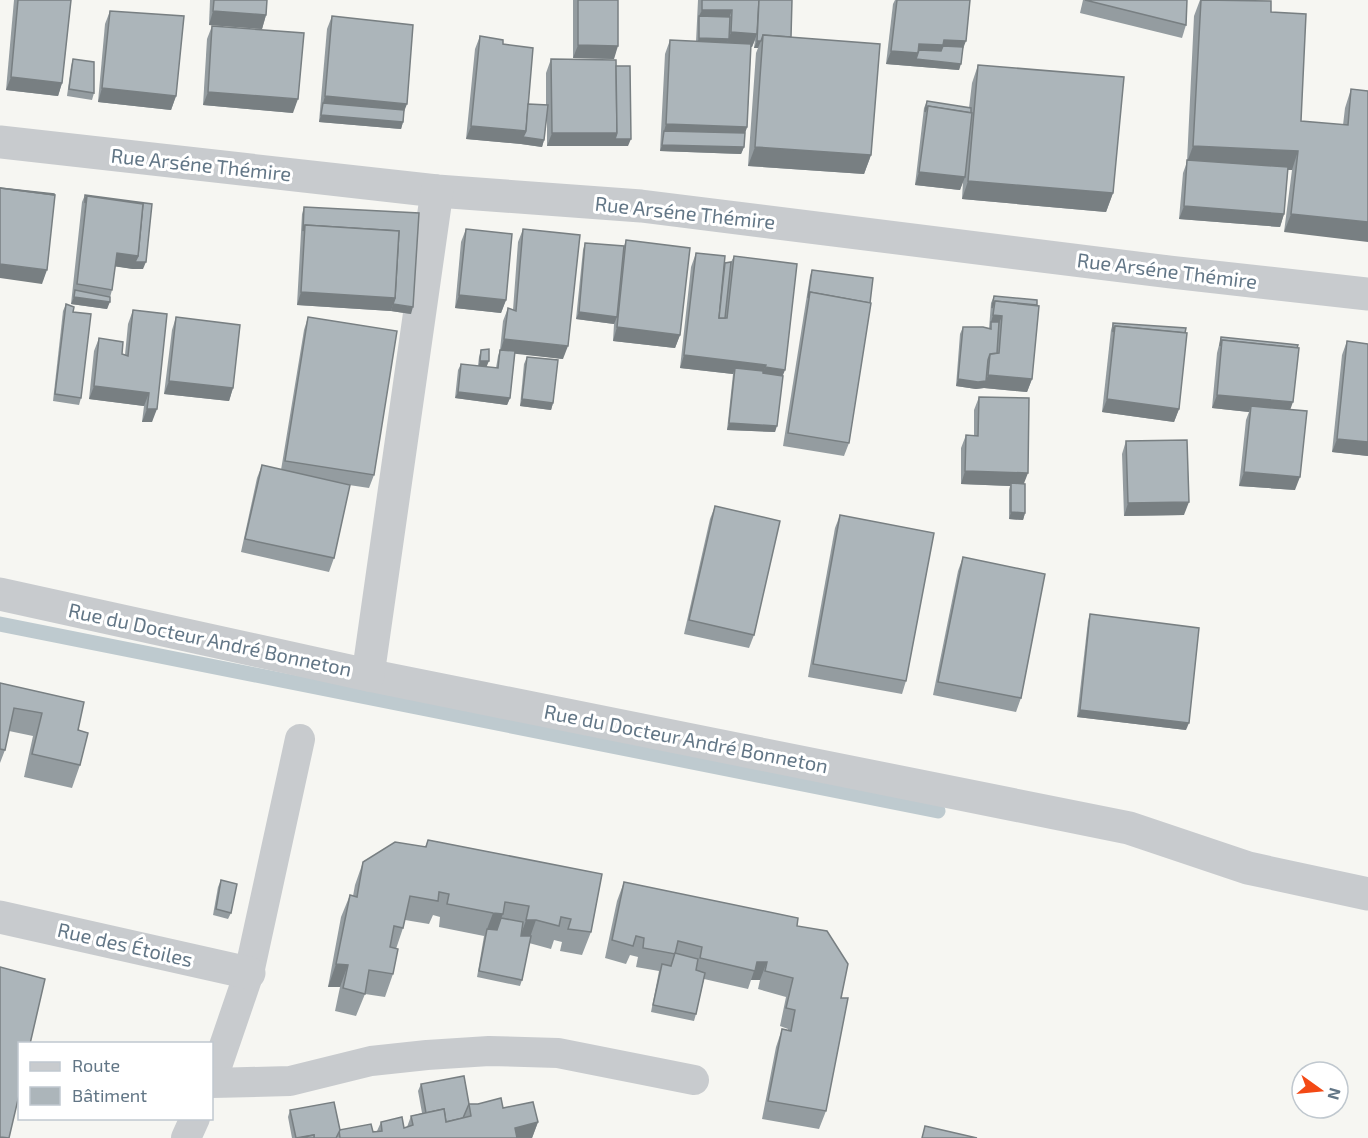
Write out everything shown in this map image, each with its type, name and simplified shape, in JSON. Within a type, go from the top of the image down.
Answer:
[{"type":"street","name":"Rue Arséne Thémire","points":[[0,142],[437,191],[641,206],[1170,272],[1368,294]]},
{"type":"street","points":[[368,675],[437,191]]},
{"type":"street","name":"Rue du Docteur André Bonneton","points":[[0,594],[368,675],[1129,828],[1248,868],[1368,894]]},
{"type":"street","name":"Rue des Étoiles","points":[[0,917],[249,973]]},
{"type":"lane","points":[[213,1079],[249,973],[300,739]]},
{"type":"lane","points":[[213,1082],[290,1081],[370,1061],[489,1051],[558,1053],[694,1080]]},
{"type":"lane","points":[[186,1138],[195,1120]]},
{"type":"building","points":[[18,0],[71,0],[62,83],[11,77]]},
{"type":"building","points":[[214,0],[267,0],[266,15],[213,11]]},
{"type":"building","points":[[578,0],[618,0],[618,46],[578,45]]},
{"type":"building","points":[[702,0],[759,0],[757,34],[731,32],[732,10],[702,10]]},
{"type":"building","points":[[759,0],[792,0],[791,37],[763,35],[761,41],[757,41]]},
{"type":"building","points":[[897,0],[970,0],[966,41],[944,40],[943,45],[919,44],[918,53],[891,51]]},
{"type":"building","points":[[1085,0],[1187,0],[1186,25]]},
{"type":"building","points":[[1201,0],[1271,1],[1271,12],[1306,14],[1301,121],[1348,125],[1351,89],[1368,91],[1368,222],[1291,214],[1298,151],[1193,146]]},
{"type":"building","points":[[110,11],[184,16],[176,96],[102,88]]},
{"type":"building","points":[[332,16],[413,25],[407,104],[325,96]]},
{"type":"building","points":[[699,16],[730,17],[729,39],[699,38]]},
{"type":"building","points":[[212,26],[304,33],[298,99],[208,92]]},
{"type":"building","points":[[763,35],[880,44],[871,155],[755,147]]},
{"type":"building","points":[[480,36],[503,40],[503,44],[533,48],[526,131],[471,126]]},
{"type":"building","points":[[670,40],[751,44],[747,127],[666,124]]},
{"type":"building","points":[[943,46],[963,47],[961,64],[916,59],[919,50],[941,51]]},
{"type":"building","points":[[73,59],[94,62],[94,93],[69,89]]},
{"type":"building","points":[[551,59],[616,60],[617,133],[552,133]]},
{"type":"building","points":[[978,65],[1124,77],[1113,193],[968,181]]},
{"type":"building","points":[[616,66],[630,66],[631,139],[615,139],[617,133]]},
{"type":"building","points":[[927,101],[971,108],[971,113],[928,106],[925,112]]},
{"type":"building","points":[[323,103],[404,110],[403,122],[321,115]]},
{"type":"building","points":[[528,104],[548,105],[544,140],[523,137],[526,131]]},
{"type":"building","points":[[928,106],[972,113],[965,177],[919,172]]},
{"type":"building","points":[[664,131],[745,133],[744,147],[662,145]]},
{"type":"building","points":[[1187,160],[1288,167],[1284,214],[1184,206]]},
{"type":"building","points":[[0,188],[55,195],[47,270],[0,264]]},
{"type":"building","points":[[0,188],[54,194],[54,195]]},
{"type":"building","points":[[85,195],[152,204],[146,262],[135,262],[138,256],[143,204],[87,196],[85,203]]},
{"type":"building","points":[[87,196],[143,204],[138,256],[117,253],[112,290],[77,284]]},
{"type":"building","points":[[304,207],[419,213],[413,307],[393,304],[399,231],[305,225],[303,231]]},
{"type":"building","points":[[305,225],[399,231],[395,298],[301,292]]},
{"type":"building","points":[[466,229],[512,234],[506,300],[459,295]]},
{"type":"building","points":[[523,229],[580,235],[568,346],[504,339],[508,308],[516,311]]},
{"type":"building","points":[[626,240],[690,248],[680,335],[617,327]]},
{"type":"building","points":[[585,243],[624,246],[617,317],[579,312]]},
{"type":"building","points":[[696,253],[725,256],[719,318],[727,318],[734,256],[797,264],[785,370],[765,367],[766,365],[684,355]]},
{"type":"building","points":[[731,262],[725,318],[719,318],[725,263]]},
{"type":"building","points":[[812,270],[873,278],[870,303],[810,292],[808,298]]},
{"type":"building","points":[[75,290],[110,297],[110,302],[74,297]]},
{"type":"building","points":[[810,292],[871,303],[849,443],[788,433]]},
{"type":"building","points":[[994,296],[1037,300],[1037,305],[995,301],[992,308]]},
{"type":"building","points":[[995,301],[1039,306],[1032,379],[988,375],[990,354],[999,353],[1002,316],[993,315]]},
{"type":"building","points":[[66,304],[74,307],[73,312],[91,314],[81,398],[55,394]]},
{"type":"building","points":[[133,310],[167,314],[157,409],[147,409],[149,393],[94,386],[99,338],[123,342],[122,354],[128,356]]},
{"type":"building","points":[[176,317],[240,325],[233,388],[169,381]]},
{"type":"building","points":[[308,317],[397,331],[374,475],[285,461]]},
{"type":"building","points":[[991,322],[999,322],[997,353],[990,354],[986,381],[958,379],[963,327],[991,329]]},
{"type":"building","points":[[1113,323],[1186,328],[1185,333],[1115,326],[1113,332]]},
{"type":"building","points":[[1115,326],[1187,333],[1179,409],[1107,399]]},
{"type":"building","points":[[1221,337],[1298,345],[1297,348],[1222,340],[1220,346]]},
{"type":"building","points":[[1222,340],[1299,348],[1293,402],[1217,395]]},
{"type":"building","points":[[1347,341],[1368,344],[1368,442],[1337,439]]},
{"type":"building","points":[[489,349],[489,361],[480,361],[481,350]]},
{"type":"building","points":[[500,350],[515,351],[510,398],[458,392],[461,364],[498,368]]},
{"type":"building","points":[[527,357],[558,360],[553,403],[522,399]]},
{"type":"building","points":[[735,368],[783,376],[777,426],[729,423]]},
{"type":"building","points":[[979,397],[1029,398],[1028,473],[965,471],[966,435],[978,436]]},
{"type":"building","points":[[1251,406],[1307,411],[1300,477],[1244,472]]},
{"type":"building","points":[[1187,440],[1189,502],[1128,503],[1126,441]]},
{"type":"building","points":[[262,465],[350,485],[334,558],[245,539]]},
{"type":"building","points":[[1011,483],[1025,484],[1025,513],[1011,512]]},
{"type":"building","points":[[715,506],[780,521],[754,635],[689,620]]},
{"type":"building","points":[[840,515],[934,533],[906,681],[813,664]]},
{"type":"building","points":[[963,557],[1045,574],[1021,698],[938,682]]},
{"type":"building","points":[[1090,614],[1199,628],[1189,723],[1080,710]]},
{"type":"building","points":[[0,683],[84,702],[78,730],[88,733],[80,765],[32,754],[42,713],[14,708],[5,750],[0,749]]},
{"type":"building","points":[[428,840],[602,874],[591,932],[568,929],[571,919],[561,917],[559,926],[526,920],[529,906],[505,902],[503,914],[447,904],[449,894],[439,892],[438,901],[410,896],[403,928],[394,926],[390,947],[398,949],[393,974],[369,970],[365,994],[343,988],[348,965],[336,964],[350,895],[357,897],[363,862],[395,842],[426,847]]},
{"type":"building","points":[[221,880],[237,884],[231,913],[216,909]]},
{"type":"building","points":[[624,882],[798,918],[797,926],[827,931],[848,964],[841,998],[848,998],[826,1111],[768,1101],[782,1029],[791,1031],[795,1010],[786,1008],[793,978],[765,971],[767,962],[757,962],[755,971],[700,958],[702,947],[678,941],[675,954],[643,948],[644,938],[636,936],[633,946],[612,940]]},
{"type":"building","points":[[501,918],[523,922],[521,936],[531,936],[522,980],[479,971],[487,929],[497,930]]},
{"type":"building","points":[[675,953],[698,959],[696,970],[705,973],[696,1014],[653,1005],[662,964],[671,966]]},
{"type":"building","points":[[0,967],[45,979],[30,1042],[18,1042],[18,1100],[9,1138],[0,1138]]},
{"type":"building","points":[[464,1076],[469,1104],[463,1118],[446,1122],[444,1109],[426,1113],[421,1084]]},
{"type":"building","points":[[501,1098],[503,1108],[533,1102],[538,1122],[515,1128],[517,1138],[340,1138],[339,1130],[371,1124],[373,1132],[382,1131],[381,1122],[402,1117],[404,1128],[413,1125],[411,1116],[444,1109],[446,1122],[471,1116],[469,1104]]},
{"type":"building","points":[[334,1102],[340,1130],[336,1138],[314,1138],[314,1135],[296,1138],[290,1110]]},
{"type":"building","points":[[925,1126],[977,1138],[922,1138]]},
{"type":"waterway","points":[[0,624],[938,811]]}]
